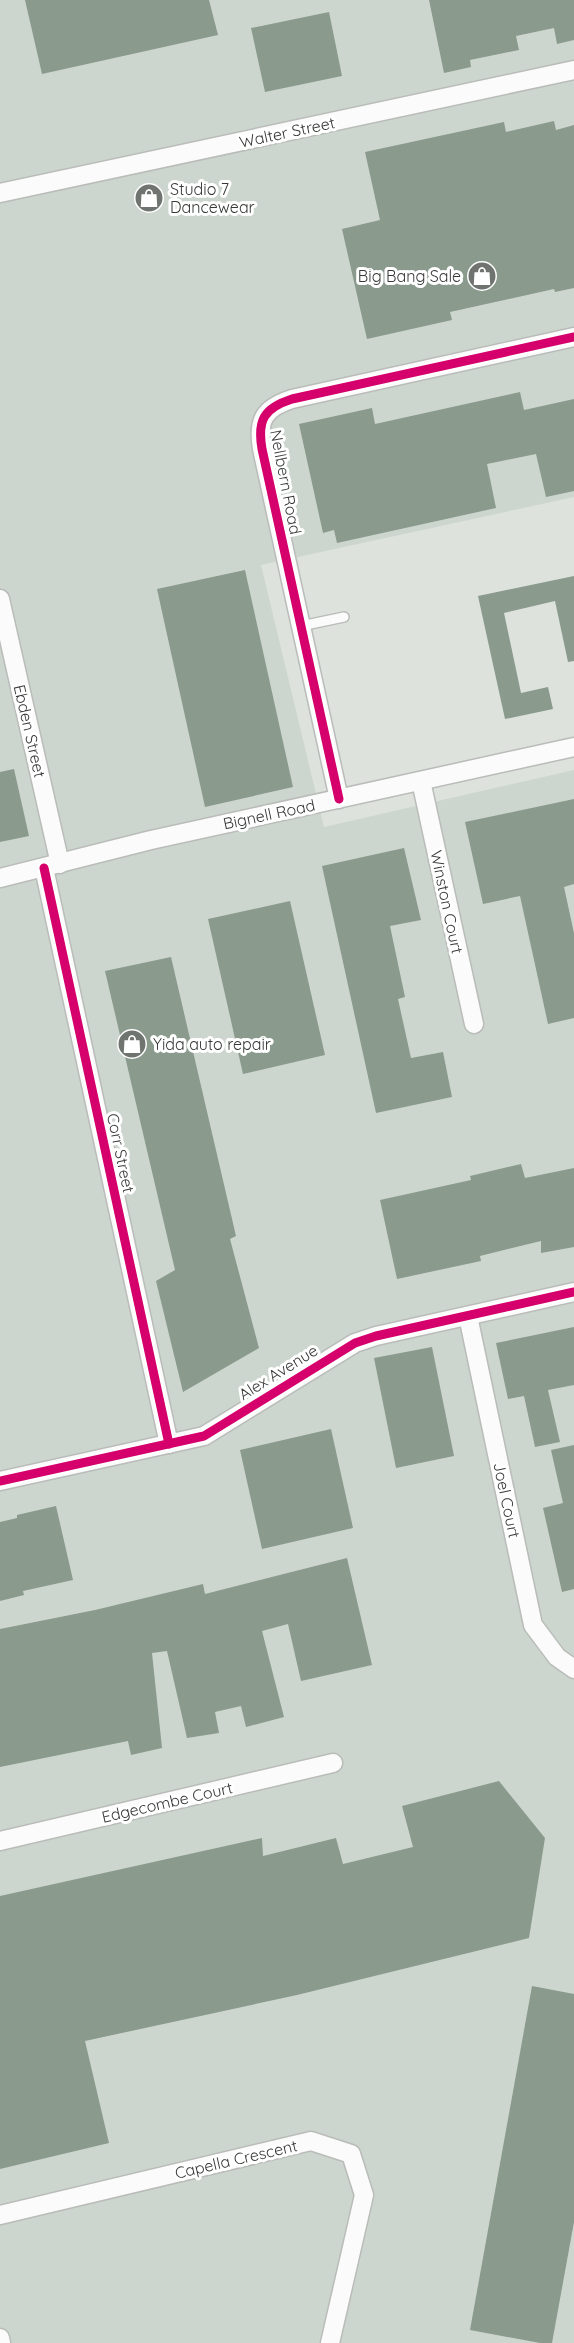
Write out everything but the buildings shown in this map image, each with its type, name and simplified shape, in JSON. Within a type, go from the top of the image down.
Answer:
[{"type":"street","name":"Walter Street","points":[[0,194],[574,70]]},
{"type":"street","name":"Nellbern Road","points":[[339,799],[260,440],[261,422],[272,408],[292,399],[574,338]]},
{"type":"street","name":"Ebden Street","points":[[0,599],[52,866]]},
{"type":"street","name":"Bignell Road","points":[[0,878],[152,840],[574,747]]},
{"type":"street","name":"Winston Court","points":[[421,781],[474,1024]]},
{"type":"street","name":"Corr Street","points":[[52,866],[169,1444]]},
{"type":"street","name":"Alex Avenue","points":[[0,1481],[204,1436],[355,1343],[574,1292]]},
{"type":"street","name":"Joel Court","points":[[468,1316],[533,1625],[557,1657],[574,1669]]},
{"type":"street","name":"Edgecombe Court","points":[[0,1841],[333,1763]]},
{"type":"street","name":"Capella Crescent","points":[[0,2215],[311,2141],[351,2154],[364,2195],[330,2343]]},
{"type":"street","points":[[0,2338],[1,2343]]},
{"type":"lane","points":[[301,626],[344,617]]},
{"type":"shaded area","points":[[0,0],[574,0],[574,497],[261,565],[324,827],[574,770],[574,2343],[0,2343]]},
{"type":"cycle path","points":[[339,799],[262,449],[261,430],[265,416],[275,407],[292,399],[574,337]]},
{"type":"cycle path","points":[[44,868],[169,1444]]},
{"type":"cycle path","points":[[0,1481],[204,1436],[355,1343],[376,1336],[574,1292]]},
{"type":"place","name":"Studio 7 Dancewear","points":[[149,198]]},
{"type":"place","name":"Big Bang Sale","points":[[482,276]]},
{"type":"place","name":"Yida auto repair","points":[[132,1044]]}]
